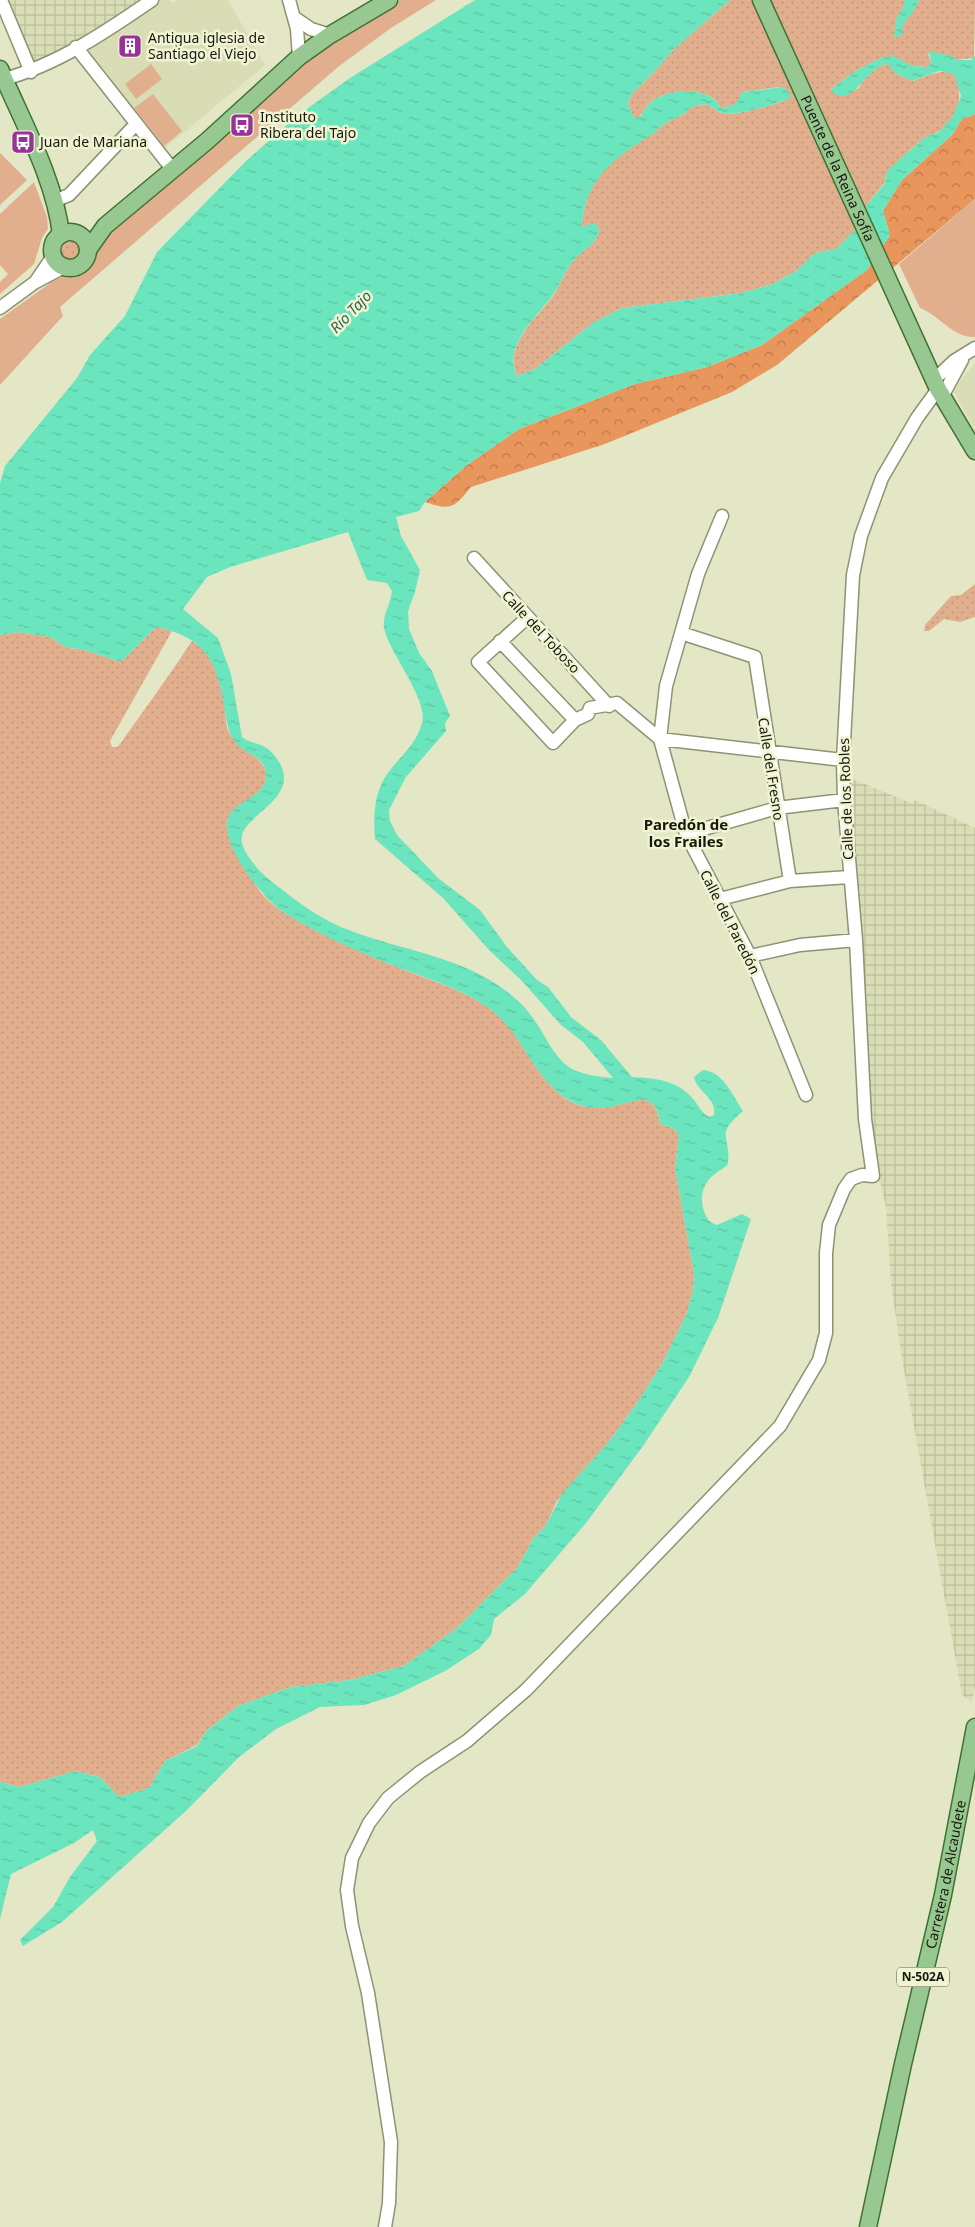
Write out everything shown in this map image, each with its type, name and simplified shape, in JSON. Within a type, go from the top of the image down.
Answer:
[{"type":"main road","points":[[105,226],[70,234],[52,246],[58,262],[76,267],[82,264],[88,250],[105,226],[173,170],[299,57],[330,35],[389,0]]},
{"type":"main road","name":"Puente de la Reina Sofía","points":[[761,0],[940,392],[975,450]]},
{"type":"main road","points":[[2,74],[55,203],[70,234],[86,241],[88,250]]},
{"type":"main road","name":"Carretera de Alcaudete","points":[[868,2227],[903,2064],[943,1895],[975,1727]]},
{"type":"street","points":[[1,0],[31,72]]},
{"type":"street","points":[[2,74],[31,72],[116,25],[152,0]]},
{"type":"street","points":[[289,0],[295,18],[299,57]]},
{"type":"street","points":[[295,18],[310,29],[330,35]]},
{"type":"street","points":[[76,47],[173,170]]},
{"type":"street","points":[[55,203],[69,195],[136,124]]},
{"type":"street","points":[[0,308],[34,283],[58,262]]},
{"type":"street","points":[[940,392],[971,351]]},
{"type":"street","points":[[940,392],[971,351]]},
{"type":"street","name":"Calle de los Robles","points":[[384,2227],[388,2203],[391,2142],[368,1992],[352,1926],[347,1890],[352,1858],[369,1824],[388,1798],[420,1772],[467,1741],[526,1690],[780,1426],[819,1360],[826,1333],[826,1253],[829,1225],[844,1189],[851,1179],[873,1176],[865,1119],[856,940],[849,877],[844,800],[843,760],[853,575],[861,536],[882,478],[924,407],[940,392]]},
{"type":"street","name":"Calle del Paredón","points":[[722,516],[698,574],[666,686],[660,739],[686,834],[750,956],[806,1095]]},
{"type":"street","name":"Calle del Toboso","points":[[474,558],[609,706]]},
{"type":"street","points":[[528,617],[478,662],[553,742],[575,720],[588,714],[590,708],[609,706],[617,702],[660,739],[843,760]]},
{"type":"street","name":"Calle del Fresno","points":[[681,633],[755,657],[768,751],[790,882]]},
{"type":"street","points":[[500,641],[575,720]]},
{"type":"street","points":[[686,834],[777,808],[844,800]]},
{"type":"street","points":[[720,899],[790,882],[849,877]]},
{"type":"street","points":[[750,956],[800,945],[856,940]]},
{"type":"shaded area","points":[[6,0],[143,0],[115,20],[37,61],[31,59]]},
{"type":"shaded area","points":[[159,0],[169,0],[173,3],[177,0],[228,0],[265,65],[164,149],[84,48],[125,24]]},
{"type":"shaded area","points":[[400,0],[436,0],[391,28],[338,67],[60,307],[63,316],[0,385],[0,319],[53,281],[84,267],[89,257],[112,231],[330,40]]},
{"type":"shaded area","points":[[730,0],[975,0],[974,58],[956,60],[943,54],[928,54],[931,62],[928,67],[912,66],[883,57],[855,71],[830,90],[858,89],[874,69],[889,64],[895,73],[912,81],[933,74],[949,72],[954,74],[959,90],[956,112],[941,130],[918,143],[886,174],[885,182],[866,206],[866,212],[858,227],[836,249],[815,253],[796,271],[773,284],[741,293],[622,308],[594,322],[535,369],[517,376],[514,354],[518,343],[531,323],[553,296],[572,263],[597,238],[599,227],[582,227],[588,196],[603,172],[624,152],[691,107],[705,104],[727,114],[753,110],[784,101],[779,87],[742,92],[732,106],[725,107],[720,107],[715,100],[699,93],[679,92],[659,97],[649,104],[639,117],[634,117],[628,104],[631,95],[673,50]]},
{"type":"shaded area","points":[[151,64],[162,79],[136,99],[125,84]]},
{"type":"shaded area","points":[[153,94],[182,131],[164,146],[134,108]]},
{"type":"shaded area","points":[[0,153],[27,180],[0,205]]},
{"type":"shaded area","points":[[34,182],[47,217],[48,229],[42,238],[34,264],[0,294],[0,282],[8,274],[0,265],[0,214]]},
{"type":"shaded area","points":[[975,199],[975,337],[960,334],[920,308],[899,264]]},
{"type":"shaded area","points":[[70,239],[75,240],[81,246],[81,256],[75,262],[70,263],[65,262],[59,256],[58,251],[59,246],[65,240]]},
{"type":"shaded area","points":[[975,363],[975,431],[954,392],[960,381]]},
{"type":"shaded area","points":[[975,584],[975,617],[960,622],[944,619],[929,631],[924,631],[925,625],[951,596],[961,595]]},
{"type":"shaded area","points":[[156,627],[172,631],[110,741],[112,747],[117,747],[120,744],[192,641],[204,650],[211,659],[219,679],[228,730],[238,743],[258,759],[266,771],[266,779],[260,791],[236,809],[227,820],[247,869],[263,895],[283,912],[307,925],[372,957],[455,989],[485,1005],[508,1026],[534,1065],[554,1089],[571,1102],[593,1108],[609,1107],[642,1100],[648,1101],[653,1105],[660,1124],[673,1128],[679,1135],[675,1168],[694,1274],[693,1290],[687,1313],[663,1362],[639,1400],[611,1439],[557,1501],[546,1525],[533,1539],[518,1567],[457,1628],[404,1666],[350,1680],[291,1687],[238,1706],[206,1731],[197,1745],[165,1761],[149,1788],[119,1797],[100,1777],[75,1771],[20,1787],[0,1782],[0,635],[18,632],[50,637],[67,648],[82,649],[121,662]]},
{"type":"shaded area","points":[[848,777],[913,804],[915,800],[975,828],[975,1687],[972,1702],[962,1695],[902,1359],[891,1283],[886,1207],[872,1149]]},
{"type":"green space","points":[[975,114],[975,199],[777,365],[732,392],[605,444],[471,487],[451,506],[446,507],[425,502],[467,465],[519,429],[635,384],[707,367],[762,345],[867,270],[890,235],[883,211],[902,180],[952,135],[962,119]]},
{"type":"water","name":"Río Tajo","points":[[475,0],[730,0],[673,50],[631,95],[628,104],[634,117],[640,117],[652,101],[659,97],[678,92],[699,93],[708,96],[715,100],[720,107],[734,104],[742,92],[784,87],[791,95],[790,98],[776,103],[728,114],[705,104],[691,107],[625,152],[603,172],[588,196],[582,227],[594,223],[599,227],[597,238],[572,263],[553,295],[523,332],[514,354],[517,376],[535,369],[594,322],[622,308],[741,293],[773,284],[796,271],[815,253],[836,249],[858,227],[866,212],[866,206],[885,183],[886,174],[890,168],[925,137],[939,132],[953,116],[961,96],[954,74],[939,71],[912,81],[895,73],[888,64],[880,66],[853,92],[846,95],[838,95],[830,90],[855,71],[883,57],[894,56],[912,66],[928,67],[931,62],[929,51],[952,56],[956,60],[971,60],[975,56],[975,114],[962,119],[952,135],[902,180],[883,211],[890,235],[867,270],[762,345],[707,367],[635,384],[519,429],[467,465],[425,502],[419,511],[396,517],[401,536],[420,570],[408,611],[409,629],[419,653],[432,671],[450,716],[445,723],[446,731],[406,777],[389,810],[390,821],[397,835],[438,878],[480,910],[507,947],[537,980],[548,987],[571,1017],[601,1040],[632,1077],[658,1079],[681,1088],[710,1117],[714,1115],[713,1104],[699,1087],[694,1077],[703,1070],[710,1071],[727,1085],[743,1111],[734,1119],[726,1131],[728,1164],[708,1181],[703,1191],[702,1201],[706,1216],[710,1222],[717,1225],[742,1214],[751,1219],[718,1318],[689,1377],[643,1446],[586,1523],[525,1594],[494,1619],[491,1635],[479,1649],[445,1671],[396,1695],[364,1705],[320,1707],[276,1729],[239,1757],[187,1810],[62,1922],[23,1946],[20,1940],[53,1907],[70,1877],[97,1841],[93,1830],[74,1843],[11,1874],[0,1919],[0,1782],[20,1787],[75,1771],[100,1777],[119,1797],[149,1788],[165,1761],[197,1746],[206,1731],[238,1706],[291,1687],[350,1680],[404,1666],[457,1628],[518,1567],[533,1539],[546,1525],[562,1494],[611,1439],[639,1400],[663,1362],[687,1313],[693,1290],[694,1274],[675,1168],[679,1135],[673,1128],[660,1124],[654,1105],[649,1101],[643,1100],[601,1108],[587,1107],[574,1103],[548,1083],[509,1028],[484,1005],[454,989],[370,956],[311,928],[274,905],[253,882],[234,852],[227,825],[230,814],[234,809],[262,788],[265,783],[265,769],[259,760],[234,741],[227,723],[217,675],[212,663],[196,644],[172,631],[156,627],[121,662],[82,649],[67,648],[50,637],[18,632],[0,635],[0,483],[5,466],[77,378],[90,355],[125,316],[157,252],[246,161],[297,116],[350,78]],"holes":[[[348,532],[367,580],[387,583],[392,591],[384,619],[384,628],[387,638],[420,702],[423,713],[422,723],[416,738],[383,780],[377,796],[374,822],[375,839],[443,898],[489,950],[522,981],[561,1025],[583,1042],[613,1078],[582,1073],[566,1065],[556,1054],[525,1008],[495,983],[453,963],[359,934],[326,920],[266,877],[244,849],[242,836],[246,828],[280,793],[284,782],[283,769],[266,747],[242,737],[231,674],[218,638],[183,609],[207,577],[230,567]]]},
{"type":"water","points":[[904,0],[919,0],[914,11],[903,24],[902,35],[894,38],[896,19],[904,5]]},
{"type":"place","name":"Antigua iglesia de Santiago el Viejo","points":[[130,46]]},
{"type":"place","name":"Instituto Ribera del Tajo","points":[[242,125]]},
{"type":"place","name":"Juan de Mariana","points":[[23,142]]},
{"type":"district","name":"Paredón de los Frailes","points":[[686,834]]}]
